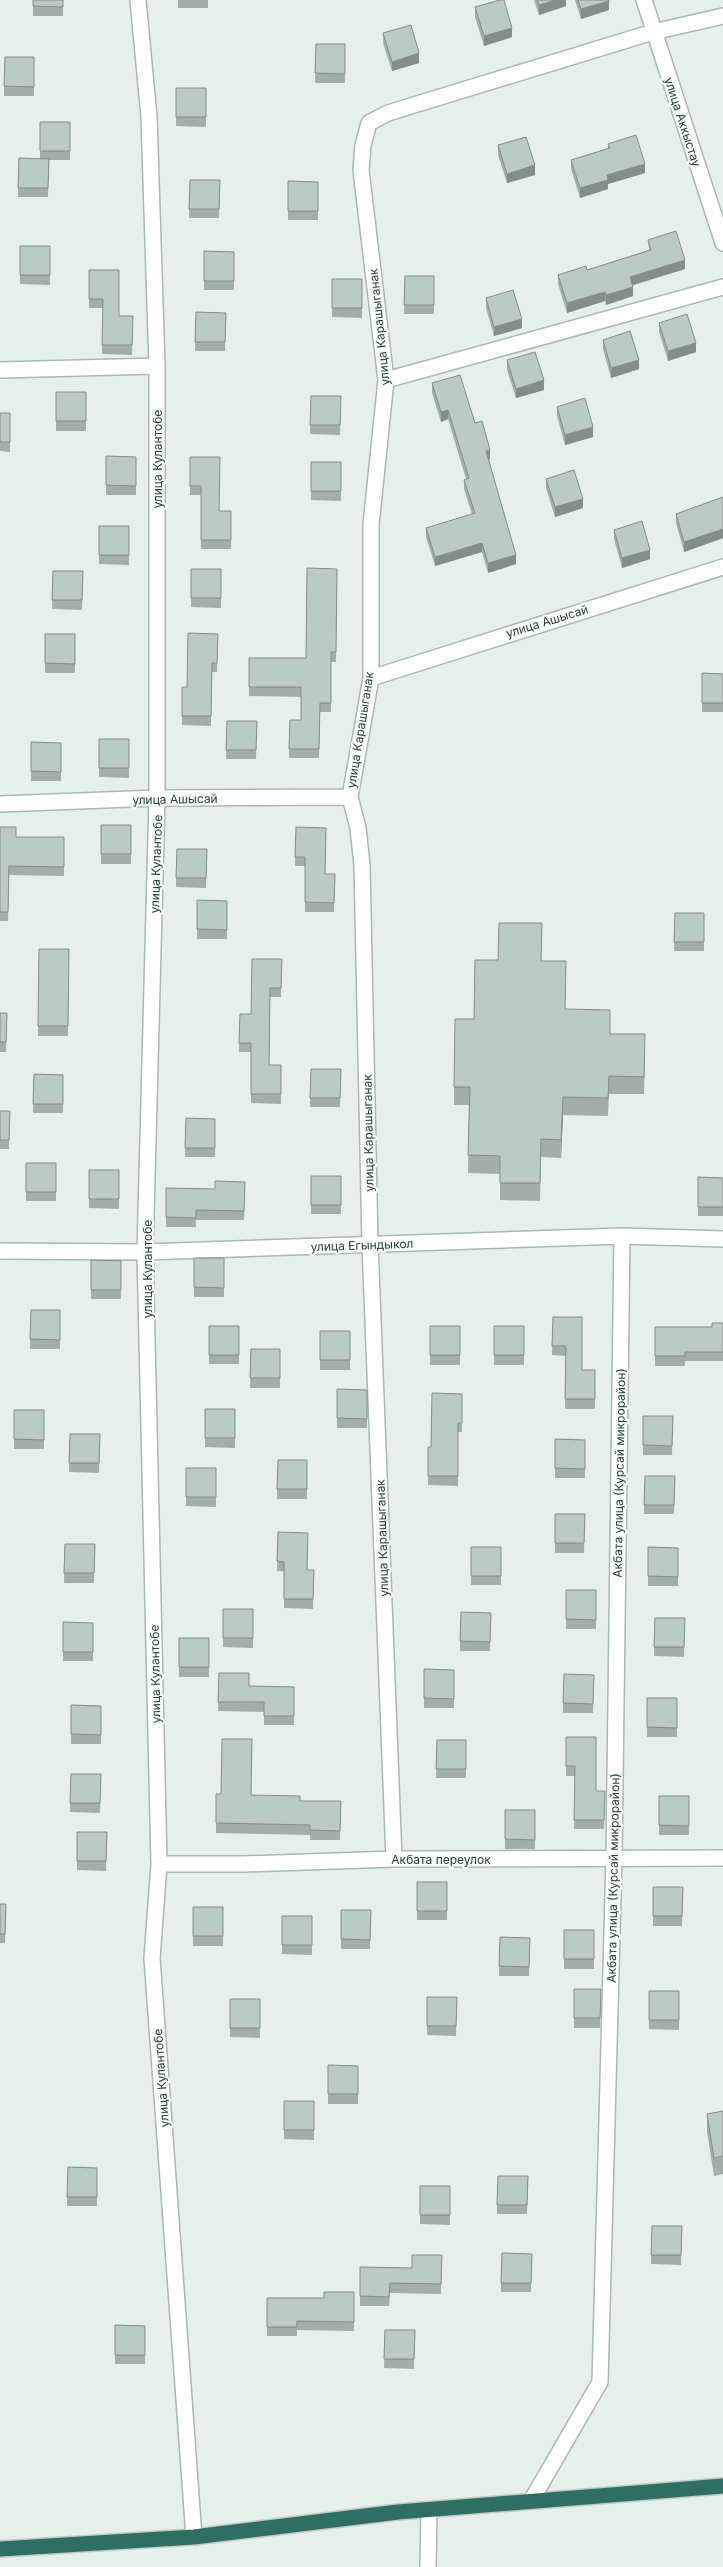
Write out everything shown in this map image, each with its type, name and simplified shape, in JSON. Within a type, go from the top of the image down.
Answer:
[{"type":"highway","points":[[0,2549],[194,2537],[429,2510],[723,2486]]},
{"type":"street","name":"улица Кулантобе","points":[[138,0],[149,118],[157,366],[157,798],[145,1252],[159,1864],[152,1958],[194,2537]]},
{"type":"street","name":"улица Аккыстау","points":[[644,0],[723,244]]},
{"type":"street","name":"улица Карашыганак","points":[[394,1859],[370,1244],[362,865],[358,828],[350,797],[371,678],[371,526],[386,380],[361,170],[362,145],[370,123],[388,113],[654,32],[723,16]]},
{"type":"street","points":[[386,380],[723,287]]},
{"type":"street","points":[[0,370],[157,366]]},
{"type":"street","name":"улица Ашысай","points":[[371,678],[723,567]]},
{"type":"street","name":"улица Ашысай","points":[[0,804],[157,798],[350,797]]},
{"type":"street","name":"улица Егындыкол","points":[[0,1251],[145,1252],[622,1236],[723,1238]]},
{"type":"street","name":"Акбата улица (Курсай микрорайон)","points":[[531,2501],[600,2382],[614,1858],[622,1236]]},
{"type":"street","name":"Акбата переулок","points":[[159,1864],[244,1864],[394,1859],[723,1858]]},
{"type":"street","points":[[428,2567],[429,2510]]},
{"type":"building","points":[[33,0],[63,0],[63,7],[33,6]]},
{"type":"building","points":[[504,0],[512,28],[484,36],[475,7]]},
{"type":"building","points":[[537,0],[556,0],[539,5]]},
{"type":"building","points":[[578,0],[609,0],[609,1],[581,9]]},
{"type":"building","points":[[411,25],[419,53],[392,62],[383,33]]},
{"type":"building","points":[[316,44],[345,44],[345,74],[315,73]]},
{"type":"building","points":[[5,57],[34,57],[34,87],[4,86]]},
{"type":"building","points":[[176,88],[206,88],[206,117],[176,117]]},
{"type":"building","points":[[40,122],[70,122],[70,151],[40,151]]},
{"type":"building","points":[[636,135],[645,164],[607,175],[608,180],[580,188],[571,160],[610,148],[608,144]]},
{"type":"building","points":[[526,137],[535,165],[507,174],[498,145]]},
{"type":"building","points":[[19,158],[49,159],[48,188],[18,188]]},
{"type":"building","points":[[190,180],[220,180],[219,209],[189,209]]},
{"type":"building","points":[[288,181],[318,182],[318,211],[288,211]]},
{"type":"building","points":[[676,231],[685,260],[630,277],[633,287],[606,295],[605,292],[567,303],[558,275],[586,266],[587,270],[651,250],[648,240]]},
{"type":"building","points":[[20,246],[50,246],[50,275],[20,275]]},
{"type":"building","points":[[204,251],[234,252],[234,281],[204,281]]},
{"type":"building","points":[[89,270],[119,270],[119,316],[133,316],[132,345],[102,345],[103,299],[89,299]]},
{"type":"building","points":[[405,276],[434,276],[434,305],[404,305]]},
{"type":"building","points":[[332,279],[362,279],[362,308],[332,308]]},
{"type":"building","points":[[513,290],[522,319],[494,327],[486,298]]},
{"type":"building","points":[[196,312],[226,313],[225,342],[195,342]]},
{"type":"building","points":[[687,314],[696,343],[668,351],[659,323]]},
{"type":"building","points":[[630,331],[639,360],[611,368],[603,340]]},
{"type":"building","points":[[535,352],[544,380],[516,389],[507,360]]},
{"type":"building","points":[[460,375],[475,423],[482,421],[490,450],[486,451],[516,555],[488,563],[482,543],[435,557],[426,528],[475,513],[464,480],[469,478],[448,410],[441,412],[432,383]]},
{"type":"building","points":[[56,392],[86,392],[86,421],[56,421]]},
{"type":"building","points":[[311,396],[341,396],[340,425],[310,425]]},
{"type":"building","points":[[585,398],[593,427],[565,435],[557,407]]},
{"type":"building","points":[[0,413],[10,413],[10,442],[0,442]]},
{"type":"building","points":[[106,456],[136,457],[136,486],[106,485]]},
{"type":"building","points":[[190,457],[220,457],[219,511],[231,511],[231,540],[201,540],[201,486],[190,486]]},
{"type":"building","points":[[311,462],[341,462],[341,491],[311,491]]},
{"type":"building","points":[[574,470],[583,499],[555,507],[546,479]]},
{"type":"building","points":[[723,497],[723,529],[684,542],[676,514]]},
{"type":"building","points":[[642,521],[650,550],[622,558],[614,530]]},
{"type":"building","points":[[99,526],[129,526],[129,555],[99,555]]},
{"type":"building","points":[[307,568],[337,569],[336,652],[331,652],[331,703],[320,703],[319,749],[289,749],[290,720],[301,720],[301,687],[249,687],[249,658],[306,658]]},
{"type":"building","points":[[191,569],[221,569],[221,598],[191,598]]},
{"type":"building","points":[[53,571],[83,571],[82,600],[52,600]]},
{"type":"building","points":[[188,633],[218,634],[217,663],[212,663],[211,716],[182,716],[182,687],[187,687]]},
{"type":"building","points":[[45,634],[75,634],[75,664],[45,663]]},
{"type":"building","points":[[702,673],[723,674],[723,703],[702,703]]},
{"type":"building","points":[[227,721],[257,721],[256,750],[226,750]]},
{"type":"building","points":[[99,739],[129,739],[129,768],[99,768]]},
{"type":"building","points":[[31,742],[61,743],[61,772],[31,771]]},
{"type":"building","points":[[101,825],[131,825],[131,854],[101,854]]},
{"type":"building","points":[[0,827],[16,827],[16,837],[64,837],[64,867],[9,866],[8,912],[0,912]]},
{"type":"building","points":[[296,827],[326,828],[325,874],[335,874],[334,903],[305,902],[305,857],[295,857]]},
{"type":"building","points":[[177,849],[207,849],[206,878],[176,878]]},
{"type":"building","points":[[197,900],[227,901],[227,930],[197,929]]},
{"type":"building","points":[[675,913],[704,913],[704,942],[674,942]]},
{"type":"building","points":[[499,923],[542,923],[541,961],[566,961],[565,1009],[610,1010],[610,1034],[645,1034],[644,1077],[609,1076],[608,1098],[563,1097],[561,1140],[541,1139],[540,1183],[500,1183],[500,1156],[468,1155],[470,1087],[454,1087],[455,1019],[474,1019],[475,960],[498,960]]},
{"type":"building","points":[[39,949],[69,949],[68,1026],[38,1026]]},
{"type":"building","points":[[252,959],[282,959],[281,988],[270,988],[269,1065],[281,1065],[281,1094],[251,1094],[251,1043],[239,1043],[240,1014],[251,1014]]},
{"type":"building","points":[[0,1013],[7,1013],[6,1042],[0,1042]]},
{"type":"building","points":[[311,1069],[341,1069],[340,1098],[310,1098]]},
{"type":"building","points":[[34,1074],[63,1075],[63,1104],[33,1104]]},
{"type":"building","points":[[0,1111],[10,1111],[9,1140],[0,1140]]},
{"type":"building","points":[[186,1118],[215,1119],[215,1148],[185,1148]]},
{"type":"building","points":[[26,1163],[56,1163],[56,1192],[26,1192]]},
{"type":"building","points":[[89,1170],[119,1170],[119,1199],[89,1199]]},
{"type":"building","points":[[311,1176],[341,1176],[341,1205],[311,1205]]},
{"type":"building","points":[[698,1177],[723,1178],[723,1207],[698,1207]]},
{"type":"building","points":[[215,1181],[245,1182],[244,1211],[196,1210],[196,1218],[166,1217],[166,1188],[215,1189]]},
{"type":"building","points":[[194,1258],[224,1258],[224,1288],[194,1287]]},
{"type":"building","points":[[91,1260],[121,1261],[121,1290],[91,1290]]},
{"type":"building","points":[[31,1310],[60,1310],[60,1340],[30,1339]]},
{"type":"building","points":[[553,1317],[582,1317],[582,1370],[595,1370],[595,1399],[565,1399],[566,1346],[552,1346]]},
{"type":"building","points":[[712,1323],[723,1323],[723,1352],[685,1352],[685,1356],[655,1356],[655,1327],[712,1327]]},
{"type":"building","points":[[209,1326],[239,1326],[239,1355],[209,1355]]},
{"type":"building","points":[[430,1326],[460,1326],[460,1355],[430,1355]]},
{"type":"building","points":[[494,1326],[524,1326],[524,1355],[494,1355]]},
{"type":"building","points":[[320,1331],[350,1331],[350,1360],[320,1360]]},
{"type":"building","points":[[251,1349],[280,1349],[280,1378],[250,1378]]},
{"type":"building","points":[[337,1389],[367,1390],[367,1419],[337,1418]]},
{"type":"building","points":[[432,1393],[462,1394],[462,1423],[458,1423],[458,1476],[428,1476],[428,1447],[431,1447]]},
{"type":"building","points":[[205,1409],[235,1409],[235,1438],[205,1438]]},
{"type":"building","points":[[14,1410],[44,1410],[44,1440],[14,1439]]},
{"type":"building","points":[[643,1416],[673,1416],[672,1446],[643,1445]]},
{"type":"building","points":[[70,1434],[100,1434],[99,1463],[69,1463]]},
{"type":"building","points":[[555,1439],[585,1440],[585,1469],[555,1468]]},
{"type":"building","points":[[278,1460],[307,1460],[307,1489],[277,1489]]},
{"type":"building","points":[[186,1468],[216,1468],[216,1497],[186,1497]]},
{"type":"building","points":[[645,1476],[675,1476],[674,1505],[644,1505]]},
{"type":"building","points":[[555,1514],[585,1514],[584,1543],[555,1543]]},
{"type":"building","points":[[278,1532],[308,1533],[307,1570],[314,1570],[313,1599],[284,1599],[284,1562],[277,1561]]},
{"type":"building","points":[[65,1544],[95,1544],[94,1573],[64,1573]]},
{"type":"building","points":[[471,1547],[501,1547],[501,1576],[471,1576]]},
{"type":"building","points":[[648,1547],[678,1548],[678,1577],[648,1576]]},
{"type":"building","points":[[566,1590],[596,1590],[596,1620],[566,1619]]},
{"type":"building","points":[[223,1609],[253,1609],[253,1638],[223,1638]]},
{"type":"building","points":[[461,1612],[491,1613],[490,1642],[460,1641]]},
{"type":"building","points":[[655,1618],[685,1618],[684,1647],[654,1647]]},
{"type":"building","points":[[63,1622],[93,1623],[93,1652],[63,1652]]},
{"type":"building","points":[[179,1638],[209,1638],[209,1667],[179,1667]]},
{"type":"building","points":[[424,1669],[454,1670],[454,1699],[424,1698]]},
{"type":"building","points":[[219,1673],[249,1673],[249,1686],[294,1687],[294,1716],[264,1716],[264,1702],[218,1702]]},
{"type":"building","points":[[564,1674],[594,1675],[593,1704],[563,1703]]},
{"type":"building","points":[[647,1698],[677,1698],[677,1728],[647,1727]]},
{"type":"building","points":[[71,1705],[101,1706],[101,1735],[71,1734]]},
{"type":"building","points":[[566,1737],[596,1737],[596,1791],[605,1791],[604,1820],[574,1820],[575,1766],[566,1766]]},
{"type":"building","points":[[222,1739],[252,1739],[251,1795],[300,1796],[300,1801],[341,1801],[340,1831],[310,1830],[310,1825],[216,1823],[216,1794],[221,1794]]},
{"type":"building","points":[[437,1740],[466,1740],[466,1769],[436,1769]]},
{"type":"building","points":[[71,1774],[101,1774],[100,1803],[70,1803]]},
{"type":"building","points":[[659,1796],[689,1796],[689,1826],[659,1825]]},
{"type":"building","points":[[505,1810],[535,1810],[535,1840],[505,1839]]},
{"type":"building","points":[[77,1832],[107,1832],[106,1861],[77,1861]]},
{"type":"building","points":[[417,1882],[447,1882],[447,1911],[417,1911]]},
{"type":"building","points":[[653,1887],[683,1887],[682,1916],[653,1916]]},
{"type":"building","points":[[0,1904],[6,1904],[5,1934],[0,1934]]},
{"type":"building","points":[[193,1907],[223,1907],[223,1936],[193,1936]]},
{"type":"building","points":[[341,1910],[371,1910],[370,1940],[341,1939]]},
{"type":"building","points":[[282,1916],[312,1916],[312,1945],[282,1945]]},
{"type":"building","points":[[564,1930],[594,1930],[594,1959],[564,1959]]},
{"type":"building","points":[[500,1937],[530,1938],[529,1967],[499,1966]]},
{"type":"building","points":[[574,1989],[601,1989],[600,2018],[574,2018]]},
{"type":"building","points":[[649,1991],[679,1991],[679,2020],[649,2020]]},
{"type":"building","points":[[427,1997],[457,1997],[456,2026],[427,2026]]},
{"type":"building","points":[[230,1999],[260,1999],[260,2028],[230,2028]]},
{"type":"building","points":[[328,2065],[358,2066],[358,2094],[328,2094]]},
{"type":"building","points":[[284,2101],[314,2101],[314,2130],[284,2130]]},
{"type":"building","points":[[723,2111],[723,2156],[714,2158],[707,2114]]},
{"type":"building","points":[[68,2167],[97,2168],[97,2197],[67,2197]]},
{"type":"building","points":[[498,2176],[528,2176],[527,2205],[497,2205]]},
{"type":"building","points":[[420,2186],[450,2186],[450,2215],[420,2215]]},
{"type":"building","points":[[652,2226],[682,2226],[681,2255],[651,2255]]},
{"type":"building","points":[[502,2253],[532,2254],[531,2283],[501,2283]]},
{"type":"building","points":[[412,2255],[442,2255],[441,2284],[390,2283],[389,2297],[360,2296],[360,2267],[412,2268]]},
{"type":"building","points":[[324,2292],[354,2292],[354,2322],[297,2321],[297,2327],[267,2327],[267,2298],[324,2298]]},
{"type":"building","points":[[115,2325],[145,2326],[145,2355],[115,2355]]},
{"type":"building","points":[[385,2330],[415,2330],[414,2359],[384,2359]]}]
